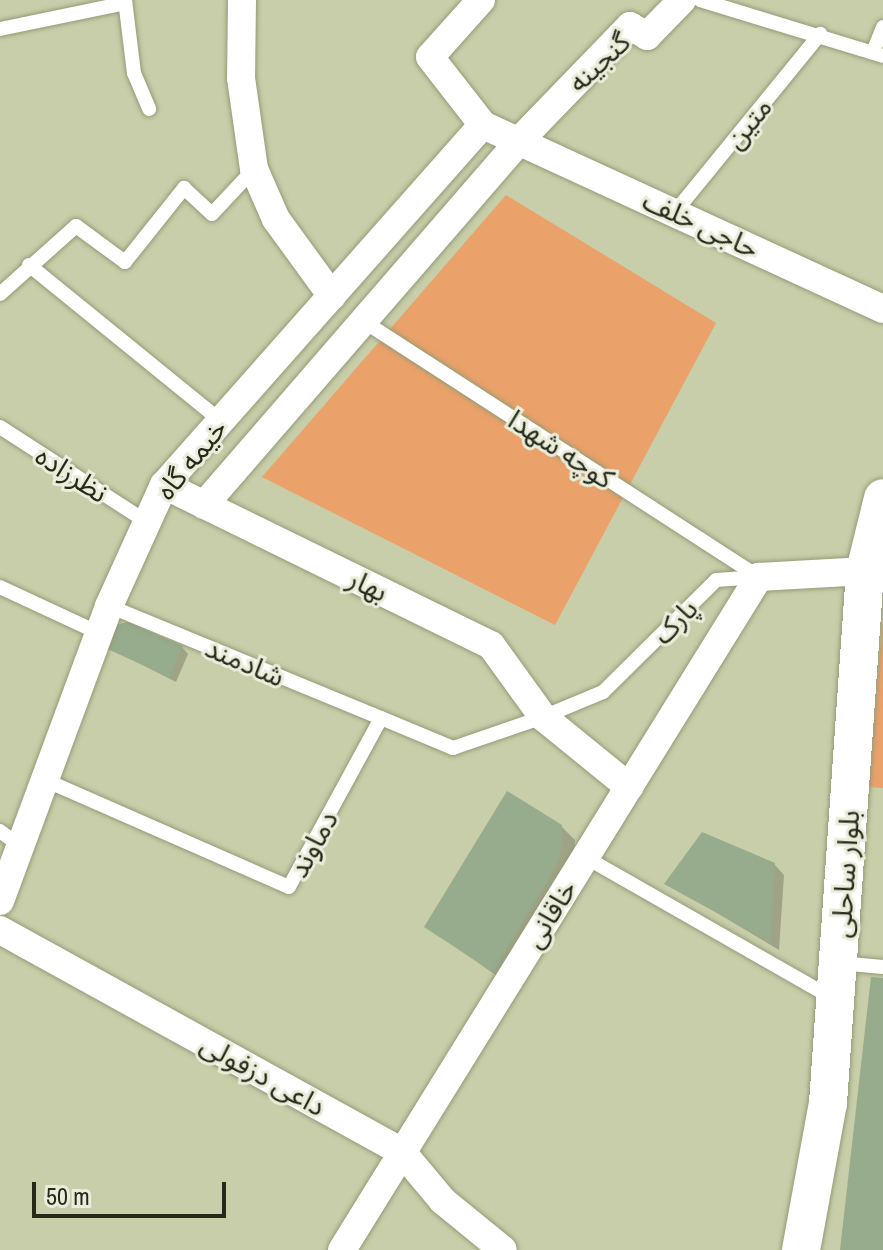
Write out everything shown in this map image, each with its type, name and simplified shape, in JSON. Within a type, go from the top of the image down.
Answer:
[{"type":"main road","name":"بلوار ساحلی","points":[[801,1250],[828,1103],[865,571],[883,498]]},
{"type":"street","points":[[242,0],[241,78],[254,169],[276,219],[332,296]]},
{"type":"street","points":[[204,505],[519,141],[483,125],[430,57],[481,0]]},
{"type":"street","name":"گنجینه","points":[[519,141],[630,26],[647,36],[682,0]]},
{"type":"street","name":"خیمه گاه","points":[[0,901],[10,838],[45,780],[109,606],[144,520],[164,485],[483,125]]},
{"type":"street","name":"حاجی خلف","points":[[519,141],[883,309]]},
{"type":"street","name":"بهار","points":[[164,485],[491,645],[543,717],[629,787]]},
{"type":"street","points":[[759,577],[865,571]]},
{"type":"street","name":"خاقانی","points":[[342,1250],[759,577]]},
{"type":"street","name":"داعی دزفولی","points":[[0,930],[402,1152],[443,1201],[503,1250]]},
{"type":"lane","points":[[700,0],[878,54],[883,27]]},
{"type":"lane","points":[[0,29],[125,1],[134,73],[149,109]]},
{"type":"lane","name":"متین","points":[[675,212],[820,34]]},
{"type":"lane","points":[[0,294],[76,226],[125,262],[184,188],[212,214],[254,169]]},
{"type":"lane","points":[[29,265],[221,421]]},
{"type":"lane","name":"کوچه شهدا","points":[[363,321],[759,577]]},
{"type":"lane","name":"نظرزاده","points":[[0,427],[144,520]]},
{"type":"lane","name":"پارک","points":[[543,717],[603,692],[716,580],[759,577]]},
{"type":"lane","points":[[0,585],[99,633]]},
{"type":"lane","name":"شادمند","points":[[109,606],[381,718]]},
{"type":"lane","points":[[381,718],[453,748],[543,717]]},
{"type":"lane","name":"دماوند","points":[[45,780],[289,887],[381,718]]},
{"type":"lane","points":[[585,857],[837,1001]]},
{"type":"lane","points":[[839,963],[883,967]]},
{"type":"shaded area","points":[[506,195],[716,323],[555,625],[262,477]]},
{"type":"shaded area","points":[[883,616],[883,788],[869,787]]},
{"type":"building","points":[[128,622],[183,646],[169,677],[103,647],[111,626]]},
{"type":"building","points":[[507,791],[562,825],[562,845],[555,868],[493,972],[424,927]]},
{"type":"building","points":[[702,832],[775,863],[770,942],[664,884]]},
{"type":"building","points":[[871,977],[883,978],[883,1250],[840,1250]]}]
